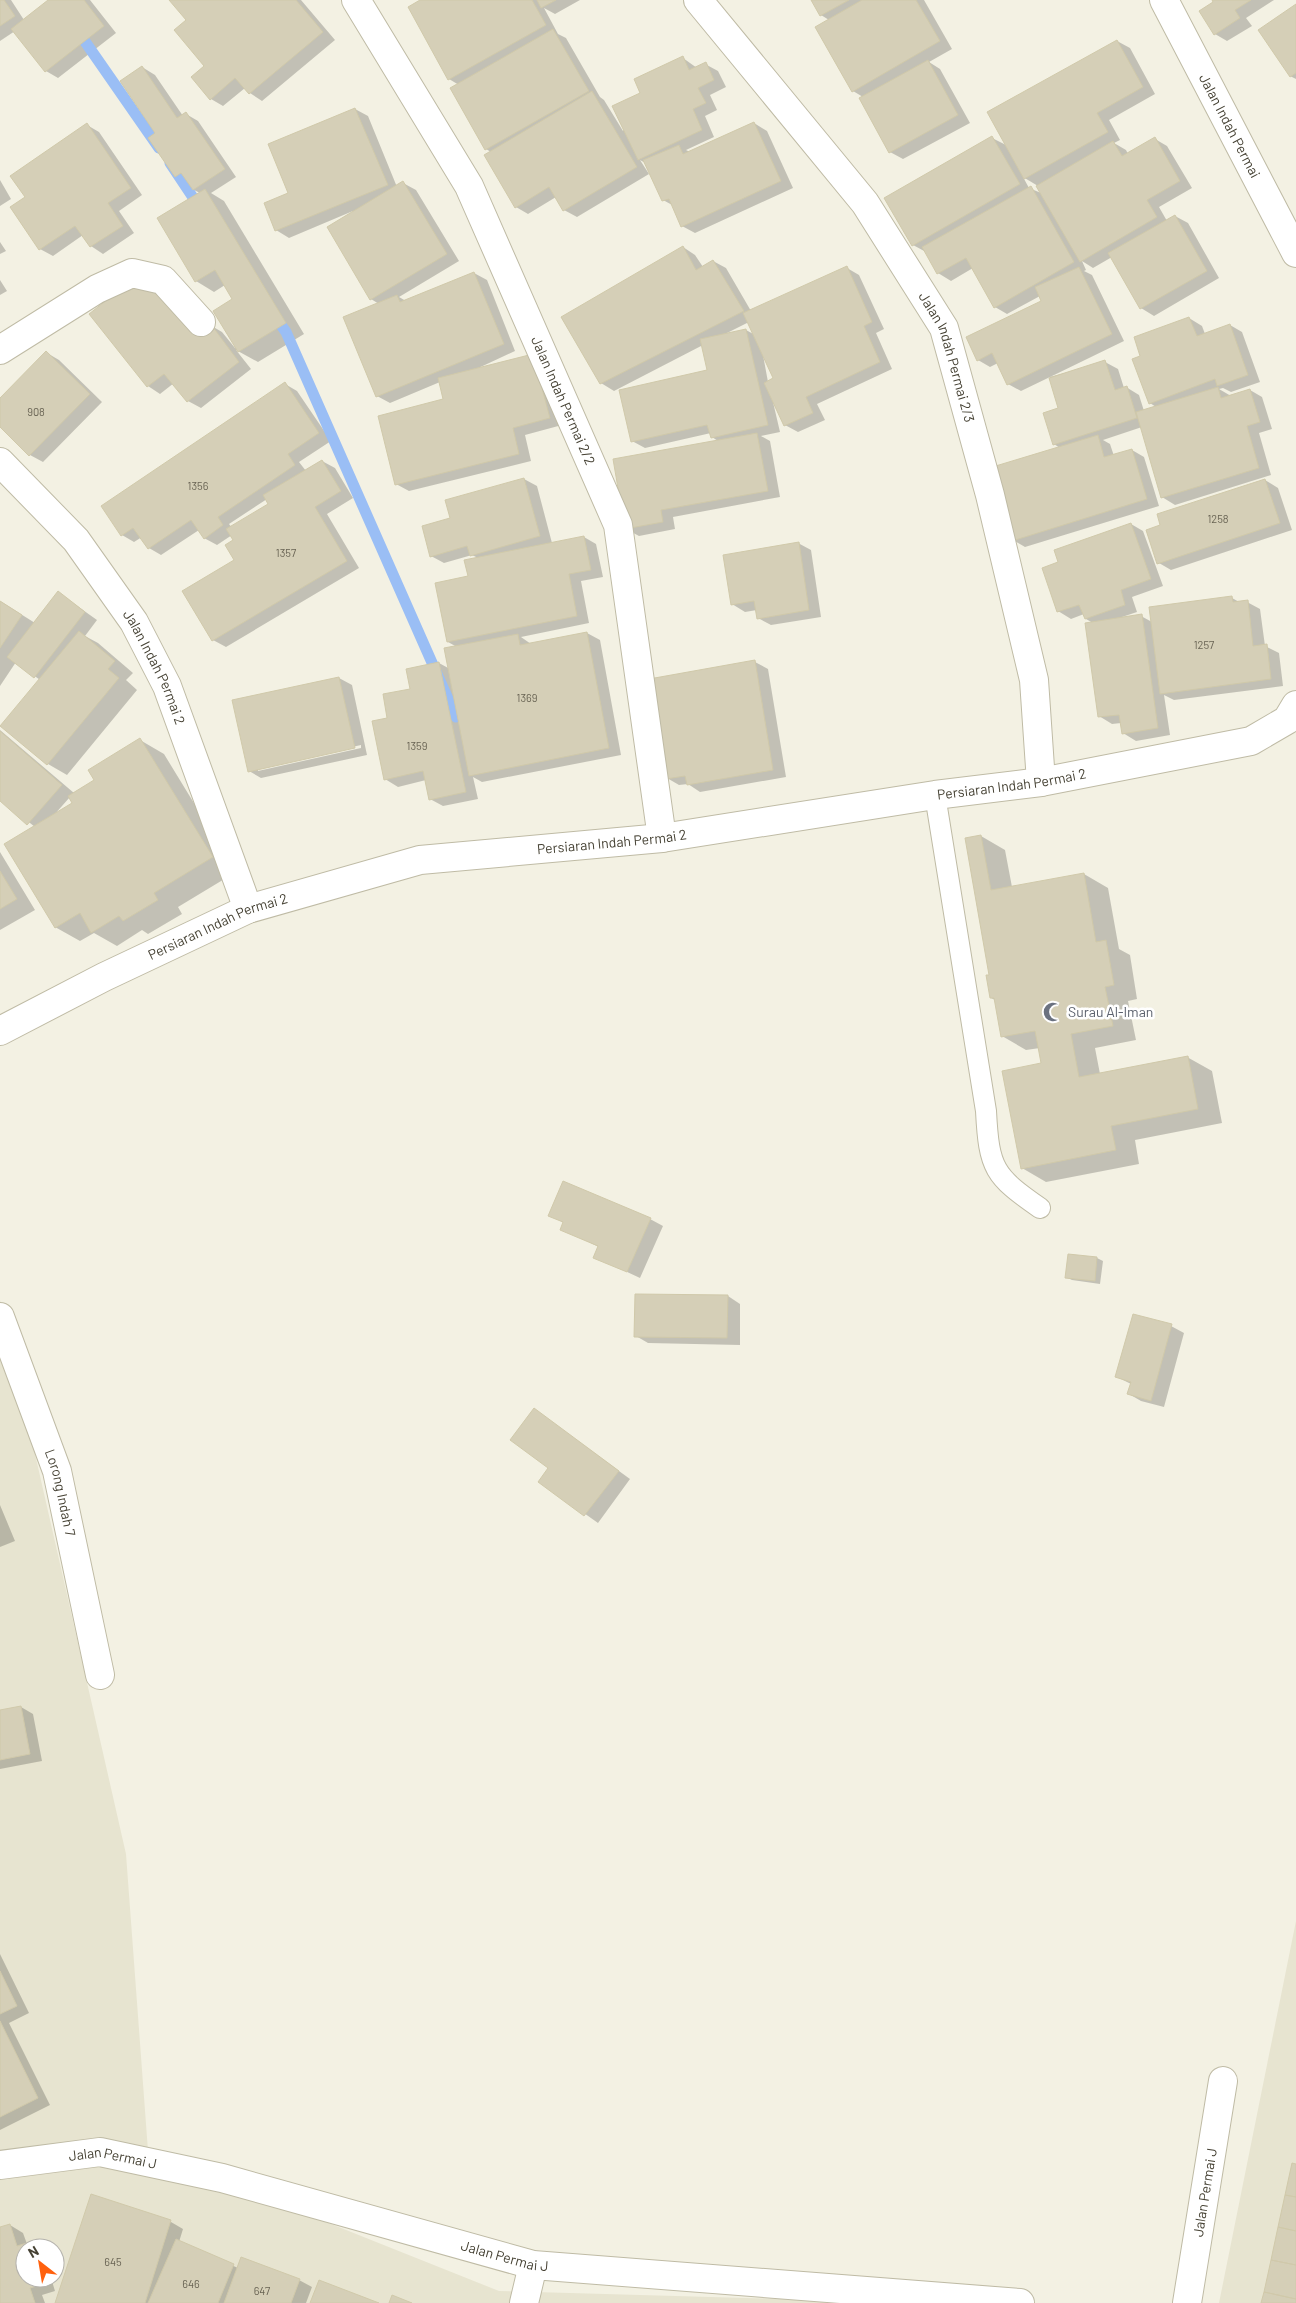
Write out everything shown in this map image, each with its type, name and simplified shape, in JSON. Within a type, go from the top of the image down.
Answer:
[{"type":"street","name":"Jalan Indah Permai 2/2","points":[[356,0],[469,186],[618,525],[662,838]]},
{"type":"street","name":"Jalan Indah Permai 2/3","points":[[698,0],[865,203],[944,328],[990,495],[1034,680],[1041,782]]},
{"type":"street","name":"Jalan Indah Permai","points":[[1164,0],[1296,253]]},
{"type":"street","points":[[0,350],[97,289],[132,273],[163,280],[201,322]]},
{"type":"street","name":"Jalan Indah Permai 2","points":[[0,462],[76,540],[134,622],[168,686],[248,908]]},
{"type":"street","name":"Persiaran Indah Permai 2","points":[[0,1031],[104,977],[248,908],[420,860],[662,838],[935,795],[1041,782],[1251,741],[1287,720],[1296,705]]},
{"type":"street","name":"Lorong Indah 7","points":[[0,1317],[57,1471],[100,1675]]},
{"type":"street","name":"Jalan Permai J","points":[[1187,2303],[1223,2081]]},
{"type":"street","name":"Jalan Permai J","points":[[0,2165],[100,2152],[222,2178],[533,2265],[848,2296],[1020,2303]]},
{"type":"street","points":[[524,2303],[533,2265]]},
{"type":"lane","points":[[935,795],[986,1111],[990,1155],[998,1172],[1011,1188],[1040,1208]]},
{"type":"shaded area","points":[[0,1300],[126,1854],[148,2151],[499,2291],[920,2303],[0,2303]]},
{"type":"shaded area","points":[[1296,1921],[1296,2303],[1219,2303]]},
{"type":"building","points":[[0,0],[4,0],[15,16],[0,26]]},
{"type":"building","points":[[48,0],[84,0],[104,26],[45,72],[11,29]]},
{"type":"building","points":[[169,0],[296,0],[323,32],[249,94],[235,78],[210,100],[191,77],[204,66],[174,30],[186,20]]},
{"type":"building","points":[[420,0],[532,0],[546,25],[448,80],[408,7]]},
{"type":"building","points":[[537,0],[556,0],[541,8]]},
{"type":"building","points":[[811,0],[849,0],[820,16]]},
{"type":"building","points":[[862,0],[916,0],[940,41],[852,92],[815,27]]},
{"type":"building","points":[[1212,0],[1251,0],[1235,10],[1240,18],[1214,35],[1199,11],[1213,2]]},
{"type":"building","points":[[1296,4],[1296,73],[1290,77],[1258,30]]},
{"type":"building","points":[[553,29],[589,91],[485,150],[450,88]]},
{"type":"building","points":[[1117,40],[1143,87],[1097,113],[1108,132],[1024,179],[987,112]]},
{"type":"building","points":[[683,56],[689,70],[706,62],[714,80],[698,88],[706,103],[693,109],[702,130],[638,160],[612,106],[640,93],[634,79]]},
{"type":"building","points":[[928,60],[958,115],[889,153],[859,98]]},
{"type":"building","points":[[142,66],[177,118],[186,112],[225,169],[193,190],[181,173],[175,177],[148,138],[155,133],[120,81]]},
{"type":"building","points":[[592,91],[637,167],[563,211],[549,187],[515,208],[484,155]]},
{"type":"building","points":[[355,108],[388,185],[275,231],[264,203],[288,193],[268,144]]},
{"type":"building","points":[[754,122],[781,181],[681,227],[669,199],[662,201],[643,160],[679,145],[683,154]]},
{"type":"building","points":[[87,123],[131,188],[108,203],[123,226],[90,247],[75,226],[39,250],[10,207],[25,197],[10,176]]},
{"type":"building","points":[[992,136],[1020,184],[912,246],[884,198]]},
{"type":"building","points":[[1155,137],[1180,181],[1147,200],[1157,217],[1080,262],[1036,186],[1113,141],[1122,156]]},
{"type":"building","points":[[403,181],[447,254],[370,300],[327,227]]},
{"type":"building","points":[[1031,186],[1074,262],[994,308],[966,258],[937,274],[922,247]]},
{"type":"building","points":[[205,189],[286,323],[238,352],[213,311],[232,299],[215,270],[195,282],[157,218]]},
{"type":"building","points":[[1175,215],[1207,271],[1140,309],[1108,253]]},
{"type":"building","points":[[683,246],[696,270],[713,260],[744,311],[600,384],[561,317]]},
{"type":"building","points":[[847,266],[872,322],[864,326],[880,362],[806,397],[813,413],[784,426],[764,383],[773,378],[743,313]]},
{"type":"building","points":[[1079,267],[1112,334],[1007,385],[992,353],[977,361],[966,337],[1041,301],[1035,287]]},
{"type":"building","points":[[146,269],[210,323],[239,362],[187,402],[164,374],[147,387],[89,314]]},
{"type":"building","points":[[474,272],[504,344],[376,397],[343,317],[397,295],[400,302]]},
{"type":"building","points":[[1189,317],[1197,336],[1230,324],[1248,375],[1217,386],[1215,379],[1149,404],[1132,359],[1140,356],[1134,337]]},
{"type":"building","points":[[746,329],[768,425],[711,438],[707,425],[631,442],[619,390],[707,370],[700,339]]},
{"type":"building","points":[[46,351],[90,394],[29,456],[0,427],[0,398]]},
{"type":"building","points":[[533,354],[550,418],[513,428],[519,454],[395,485],[378,416],[443,399],[438,378]]},
{"type":"building","points":[[1105,360],[1115,390],[1127,386],[1137,418],[1053,445],[1043,413],[1058,408],[1049,378]]},
{"type":"building","points":[[285,382],[319,433],[288,454],[295,465],[218,517],[223,525],[204,539],[191,520],[148,549],[133,528],[121,536],[101,506]]},
{"type":"building","points":[[1218,387],[1221,398],[1250,389],[1260,422],[1247,426],[1259,468],[1161,498],[1136,412]]},
{"type":"building","points":[[757,433],[768,491],[661,510],[663,522],[625,529],[613,459]]},
{"type":"building","points":[[1098,435],[1104,457],[1132,449],[1147,499],[1012,541],[989,468]]},
{"type":"building","points":[[322,460],[341,491],[315,507],[347,561],[212,641],[182,591],[234,560],[225,545],[233,540],[226,529],[268,504],[263,495]]},
{"type":"building","points":[[524,478],[540,536],[470,556],[467,546],[430,557],[422,526],[450,518],[445,500]]},
{"type":"building","points":[[1265,479],[1280,523],[1157,564],[1146,530],[1160,525],[1157,514]]},
{"type":"building","points":[[1131,523],[1151,579],[1121,590],[1125,605],[1085,619],[1079,605],[1057,612],[1042,568],[1058,562],[1054,550]]},
{"type":"building","points":[[584,536],[591,570],[569,574],[577,616],[447,642],[435,583],[468,576],[464,560]]},
{"type":"building","points":[[799,542],[809,610],[757,619],[754,601],[731,605],[723,555]]},
{"type":"building","points":[[58,591],[85,612],[34,678],[7,657]]},
{"type":"building","points":[[1232,596],[1233,602],[1248,600],[1253,646],[1267,644],[1271,679],[1160,694],[1149,607]]},
{"type":"building","points":[[0,601],[22,615],[0,648]]},
{"type":"building","points":[[1142,614],[1158,728],[1122,734],[1119,715],[1098,717],[1085,623]]},
{"type":"building","points":[[79,631],[115,661],[108,669],[119,678],[47,765],[0,726]]},
{"type":"building","points":[[587,632],[609,748],[469,776],[444,648],[518,634],[520,645]]},
{"type":"building","points":[[755,660],[773,770],[687,785],[685,776],[666,779],[649,679]]},
{"type":"building","points":[[439,662],[466,792],[429,800],[423,771],[384,780],[372,721],[387,718],[383,694],[410,689],[406,669]]},
{"type":"building","points":[[339,677],[355,748],[248,772],[232,700]]},
{"type":"building","points":[[0,731],[62,785],[27,825],[0,801]]},
{"type":"building","points":[[140,738],[213,857],[154,893],[158,900],[123,921],[119,916],[91,933],[80,913],[55,928],[4,844],[72,803],[68,796],[94,780],[88,770]]},
{"type":"building","name":"Surau Al-Iman","points":[[981,835],[991,890],[1084,873],[1096,942],[1106,940],[1114,985],[1105,987],[1113,1026],[1071,1034],[1079,1077],[1188,1056],[1198,1109],[1111,1126],[1116,1150],[1021,1169],[1002,1071],[1041,1063],[1035,1031],[1001,1037],[994,998],[990,998],[986,975],[989,975],[965,838]]},
{"type":"building","points":[[0,871],[17,899],[0,909]]},
{"type":"building","points":[[563,1181],[651,1218],[627,1272],[593,1258],[598,1246],[560,1230],[563,1222],[548,1216]]},
{"type":"building","points":[[1068,1254],[1097,1257],[1095,1281],[1065,1278]]},
{"type":"building","points":[[635,1294],[728,1295],[727,1338],[634,1337]]},
{"type":"building","points":[[1133,1314],[1172,1324],[1151,1401],[1127,1394],[1131,1382],[1115,1377]]},
{"type":"building","points":[[534,1408],[619,1471],[584,1516],[538,1482],[548,1468],[510,1440]]},
{"type":"building","points":[[21,1706],[30,1754],[0,1760],[0,1710]]},
{"type":"building","points":[[0,1971],[17,2006],[0,2014]]},
{"type":"building","points":[[0,2021],[38,2098],[0,2117]]},
{"type":"building","points":[[1292,2163],[1296,2164],[1296,2197],[1285,2195]]},
{"type":"building","points":[[91,2194],[171,2220],[145,2303],[55,2303],[60,2288],[65,2288],[65,2273]]},
{"type":"building","points":[[1285,2195],[1296,2197],[1296,2231],[1278,2227]]},
{"type":"building","points":[[10,2224],[15,2240],[15,2288],[30,2288],[35,2303],[0,2303],[0,2227]]},
{"type":"building","points":[[1278,2227],[1296,2231],[1296,2265],[1271,2260]]},
{"type":"building","points":[[176,2239],[234,2264],[218,2303],[148,2303]]},
{"type":"building","points":[[241,2257],[300,2279],[291,2303],[224,2303]]},
{"type":"building","points":[[1271,2260],[1296,2265],[1296,2299],[1264,2292]]},
{"type":"building","points":[[319,2280],[379,2303],[310,2303]]},
{"type":"building","points":[[1264,2292],[1296,2299],[1296,2303],[1261,2303]]},
{"type":"building","points":[[392,2295],[412,2303],[389,2303]]},
{"type":"waterway","points":[[77,30],[159,148]]},
{"type":"waterway","points":[[170,163],[200,208]]},
{"type":"waterway","points":[[273,314],[286,332],[456,717]]},
{"type":"place","name":"Surau Al-Iman","points":[[1053,1012]]}]
